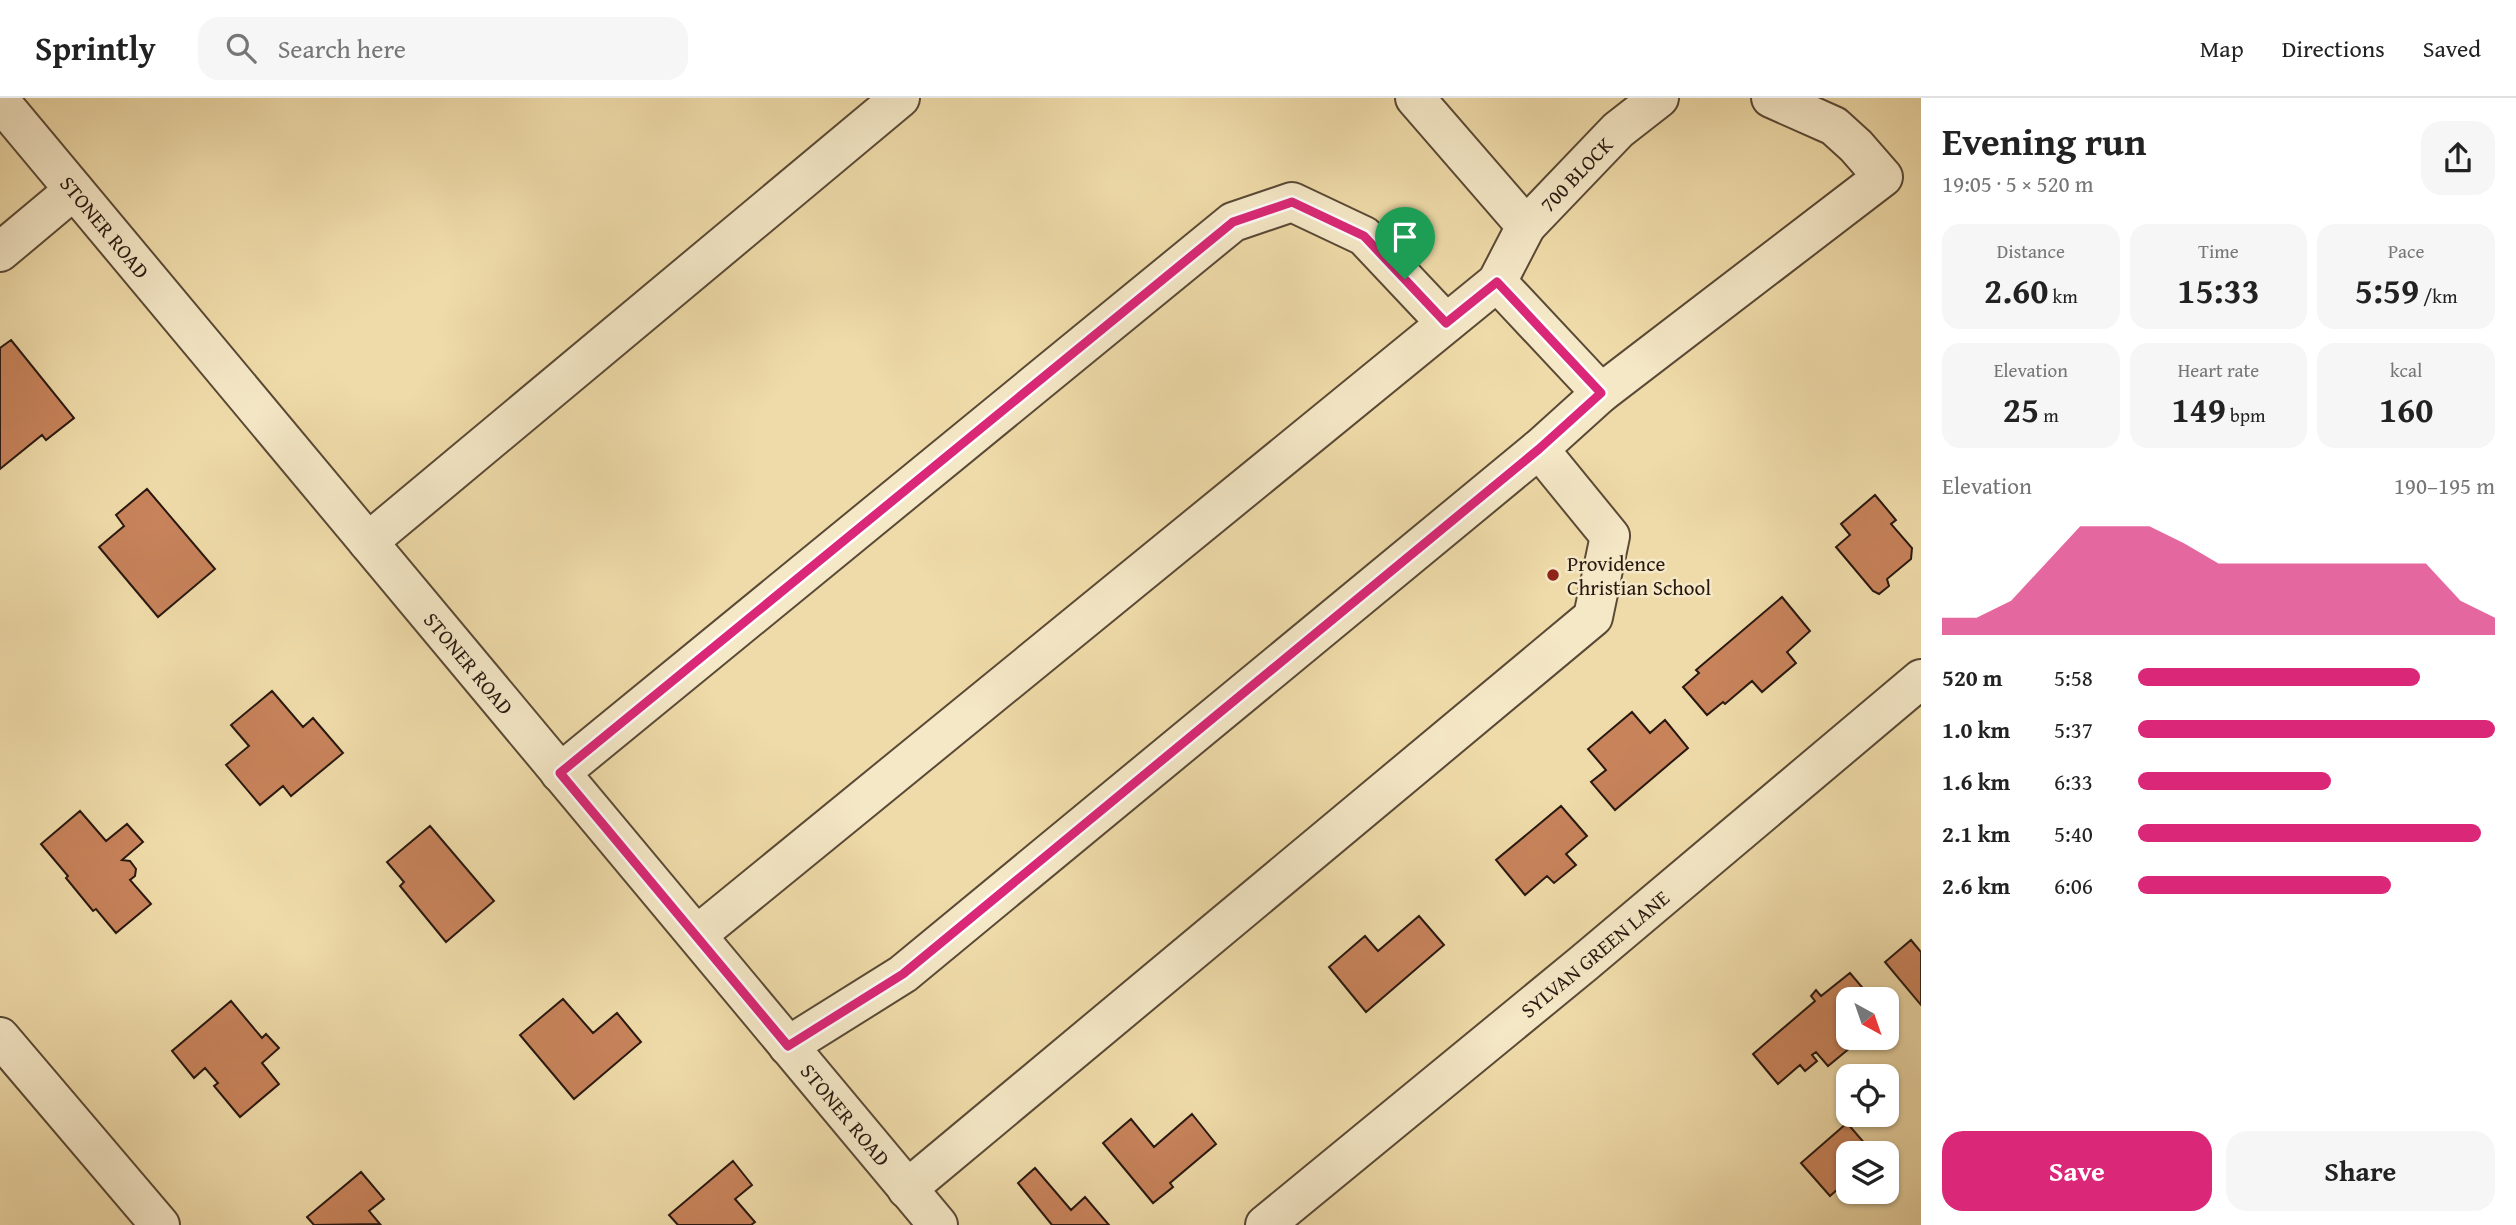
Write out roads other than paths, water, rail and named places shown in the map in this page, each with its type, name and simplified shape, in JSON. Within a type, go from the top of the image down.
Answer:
[{"type":"street","points":[[368,542],[900,98]]},
{"type":"street","points":[[1415,98],[1526,226]]},
{"type":"street","name":"700 BLOCK","points":[[1497,282],[1526,226],[1618,130],[1659,98]]},
{"type":"street","points":[[788,1046],[903,974],[1539,449],[1601,393],[1883,177],[1834,126],[1771,98]]},
{"type":"street","name":"STONER ROAD","points":[[0,101],[938,1225]]},
{"type":"street","points":[[0,252],[74,190]]},
{"type":"street","points":[[560,773],[1233,222],[1292,202],[1364,236],[1446,323]]},
{"type":"street","points":[[697,935],[1497,282],[1601,393]]},
{"type":"street","points":[[907,1189],[1593,617],[1610,536],[1539,449]]},
{"type":"street","name":"SYLVAN GREEN LANE","points":[[1265,1225],[1584,963],[1921,679]]},
{"type":"street","points":[[0,1037],[160,1225]]},
{"type":"place","name":"Providence Christian School","points":[[1553,575]]}]
